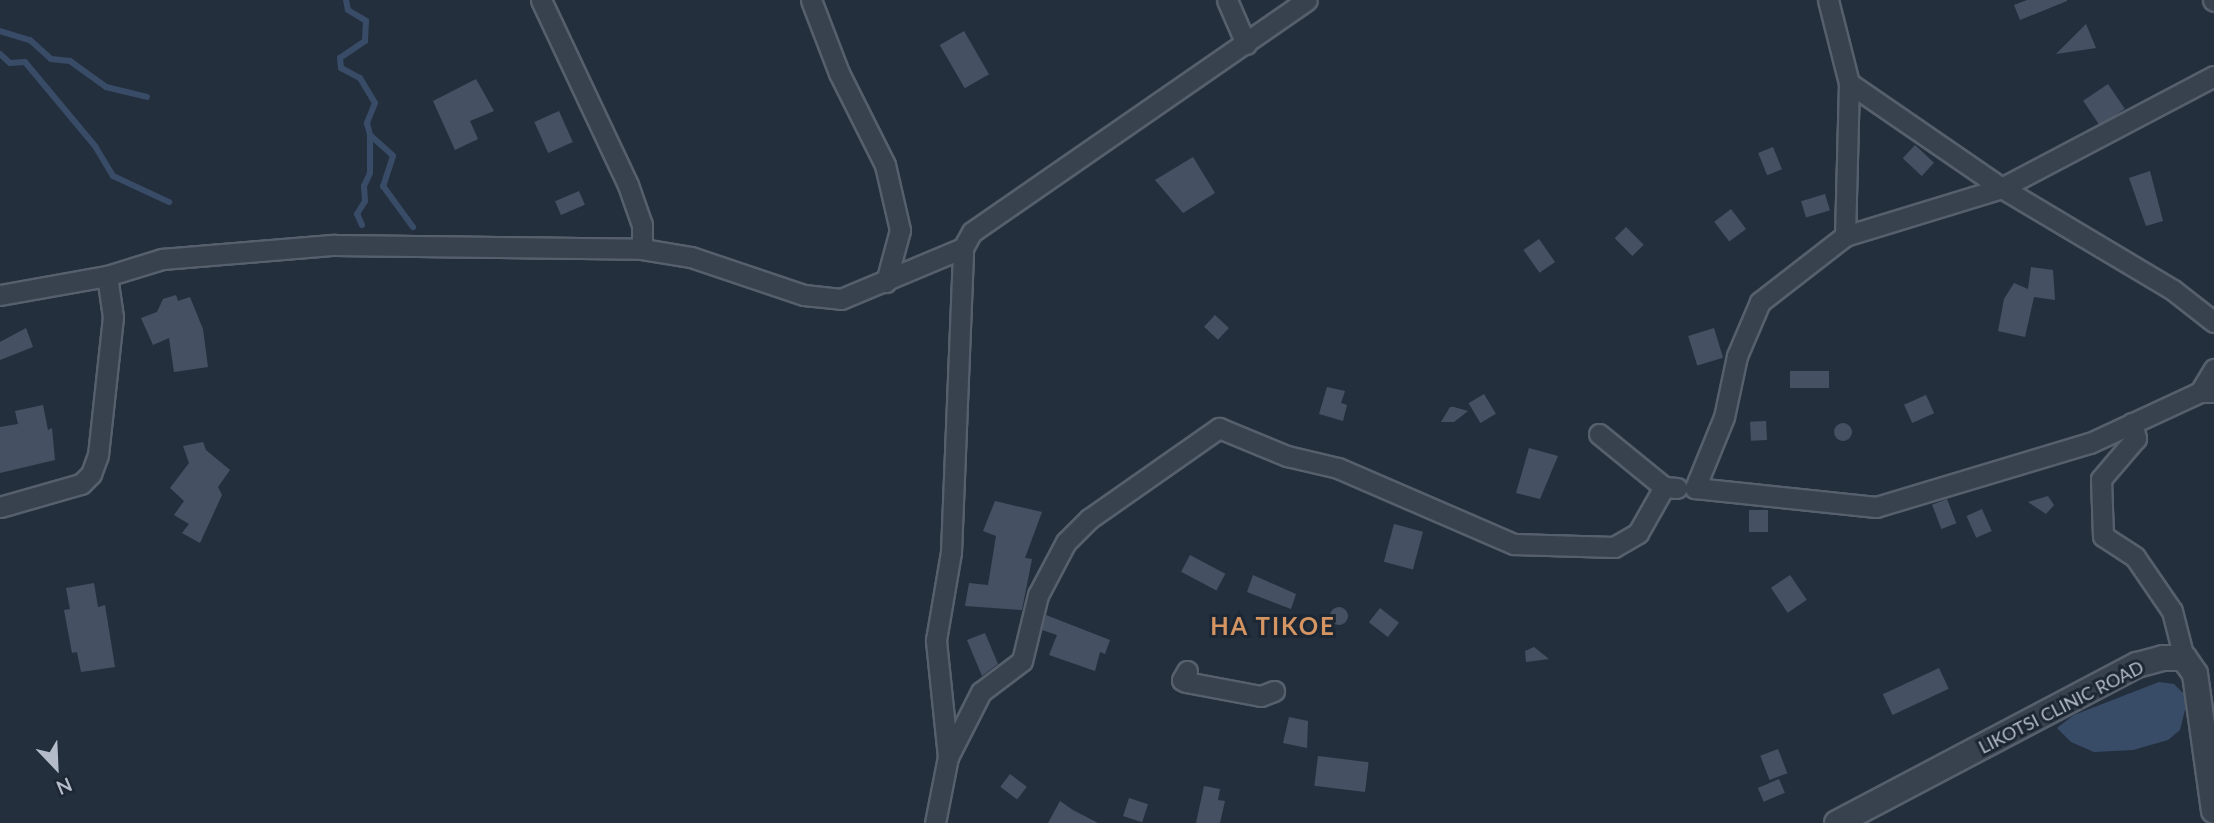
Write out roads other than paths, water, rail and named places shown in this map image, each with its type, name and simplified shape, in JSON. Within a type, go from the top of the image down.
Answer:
[{"type":"street","points":[[541,0],[628,184],[642,225],[642,249]]},
{"type":"street","points":[[811,0],[839,73],[885,165],[900,230],[886,282]]},
{"type":"street","points":[[1227,0],[1246,44]]},
{"type":"street","points":[[936,823],[948,757],[936,640],[951,552],[963,248],[972,232],[1307,0]]},
{"type":"street","points":[[1828,0],[1849,83],[1845,236]]},
{"type":"street","points":[[1695,488],[1724,417],[1737,356],[1760,302],[1845,236],[2002,188],[2214,76]]},
{"type":"street","points":[[1849,83],[2002,188],[2173,290],[2214,322]]},
{"type":"street","points":[[0,295],[107,276],[162,259],[334,245],[642,249],[691,257],[804,295],[841,299],[963,248]]},
{"type":"street","points":[[0,507],[81,484],[91,474],[98,456],[113,317],[107,276]]},
{"type":"street","points":[[1599,434],[1664,487],[1876,507],[2090,443],[2207,392],[2214,369]]},
{"type":"street","points":[[2132,423],[2136,438],[2101,479],[2103,536],[2135,557],[2164,600],[2199,690],[2214,811]]},
{"type":"street","points":[[948,757],[981,692],[1022,661],[1038,595],[1066,542],[1089,519],[1219,428],[1287,456],[1338,468],[1514,544],[1614,547],[1638,533],[1664,487]]},
{"type":"street","name":"LIKOTSI CLINIC ROAD","points":[[1838,823],[2137,666],[2185,658]]},
{"type":"street","points":[[1187,671],[1182,680],[1186,682],[1261,696],[1274,691]]},
{"type":"water","points":[[2159,682],[2174,684],[2188,698],[2180,730],[2168,740],[2133,750],[2094,752],[2071,742],[2057,728],[2074,715]]},
{"type":"waterway","points":[[346,0],[348,10],[366,21],[365,41],[340,58],[341,68],[360,78],[375,103],[367,123],[370,135],[393,156],[383,186],[413,227]]},
{"type":"waterway","points":[[0,31],[30,40],[51,59],[70,61],[106,87],[147,97]]},
{"type":"waterway","points":[[0,54],[10,63],[25,62],[95,146],[113,176],[169,202]]},
{"type":"waterway","points":[[362,225],[357,214],[365,201],[364,186],[370,173],[370,135]]},
{"type":"district","name":"HA TIKOE","points":[[1273,626]]}]
